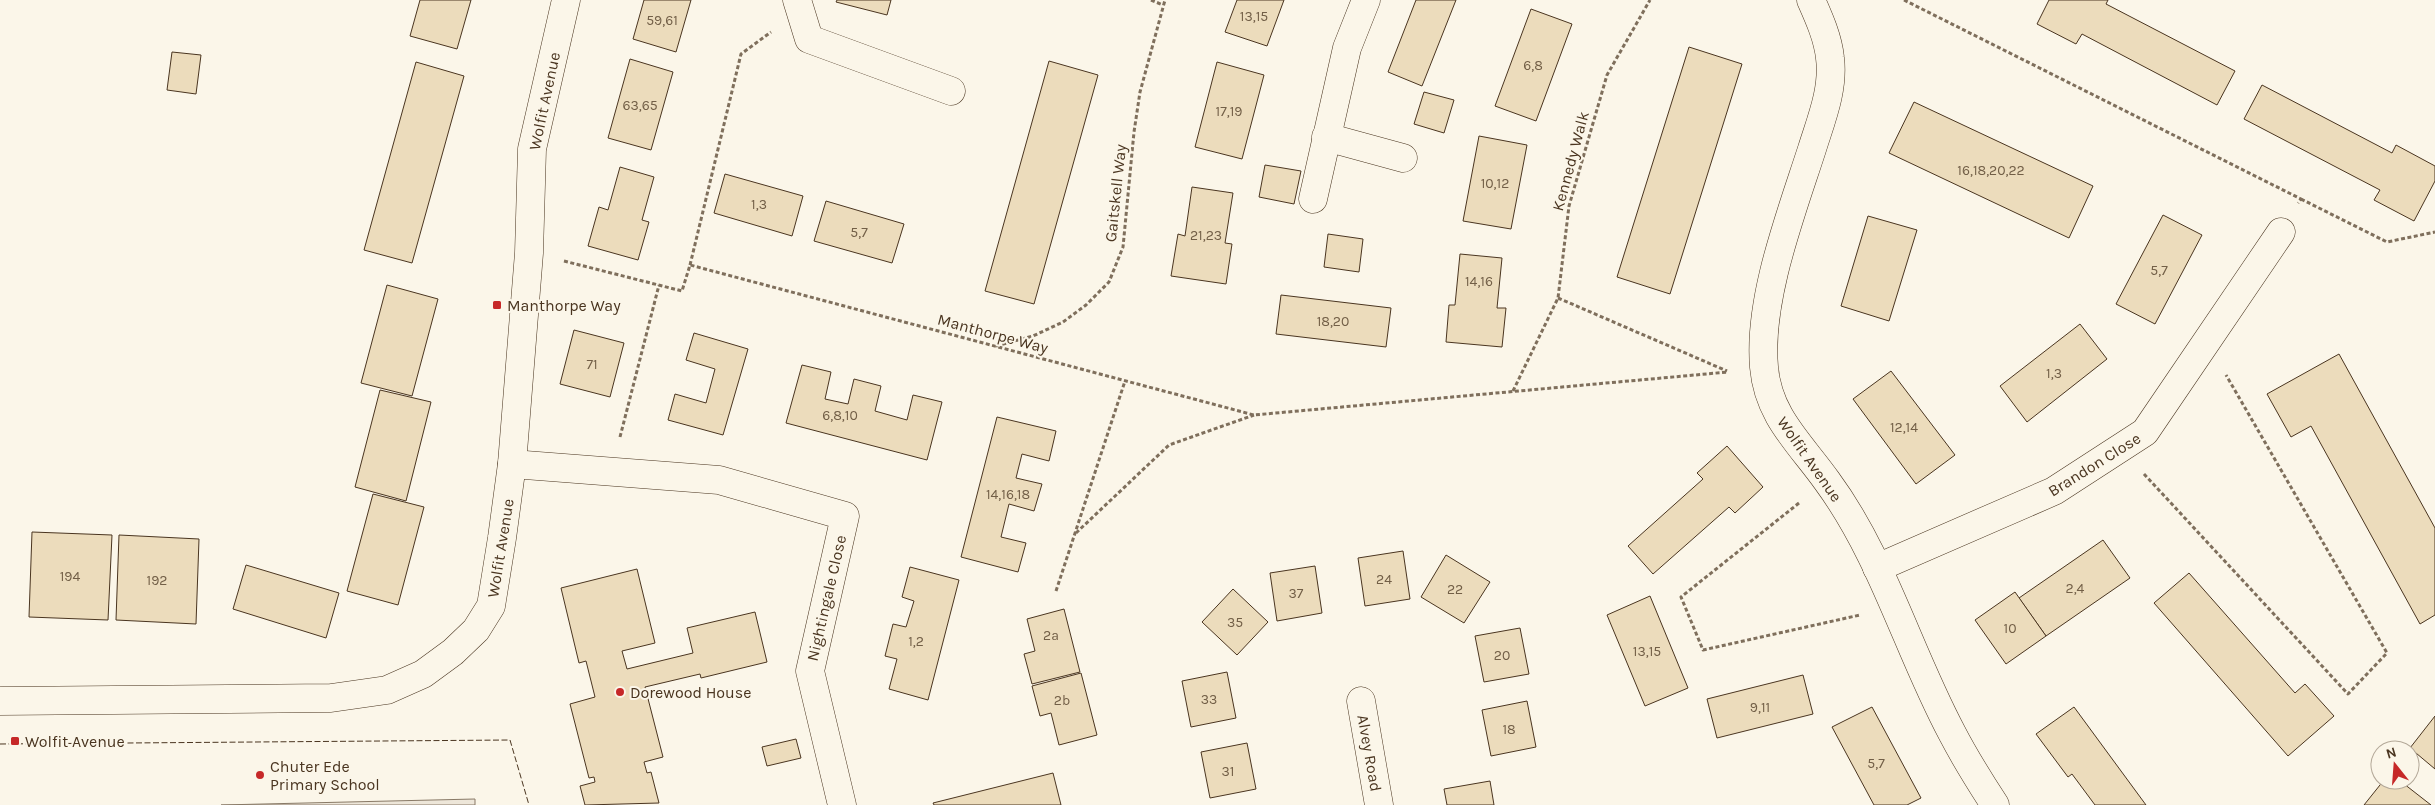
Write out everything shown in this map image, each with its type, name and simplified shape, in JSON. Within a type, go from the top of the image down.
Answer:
[{"type":"street","name":"Wolfit Avenue","points":[[0,701],[331,698],[387,690],[423,674],[453,652],[476,630],[491,606],[512,464],[529,253],[532,149],[566,0]]},
{"type":"street","points":[[1313,198],[1346,48],[1366,0]]},
{"type":"street","name":"Wolfit Avenue","points":[[1811,0],[1821,22],[1830,58],[1830,81],[1825,106],[1787,223],[1763,321],[1764,368],[1771,400],[1790,435],[1827,481],[1845,508],[1877,568],[1951,733],[1995,805]]},
{"type":"street","points":[[798,5],[809,39],[951,92]]},
{"type":"street","points":[[1326,137],[1403,158]]},
{"type":"street","name":"Brandon Close","points":[[1877,568],[2054,491],[2145,432],[2281,232]]},
{"type":"street","name":"Nightingale Close","points":[[512,464],[719,480],[845,516],[810,671],[842,805]]},
{"type":"street","name":"Alvey Road","points":[[1361,701],[1379,805]]},
{"type":"path","points":[[1151,0],[1163,5]]},
{"type":"path","name":"Gaitskell Way","points":[[996,346],[1033,336],[1063,322],[1086,306],[1109,282],[1123,247],[1132,142],[1140,92],[1165,0]]},
{"type":"path","name":"Kennedy Walk","points":[[1513,391],[1558,298],[1569,206],[1606,75],[1650,0]]},
{"type":"path","points":[[1904,0],[2387,242],[2435,232]]},
{"type":"path","points":[[529,253],[682,291],[741,54],[798,5]]},
{"type":"path","points":[[2281,232],[2301,198]]},
{"type":"path","name":"Manthorpe Way","points":[[690,265],[1254,415]]},
{"type":"path","points":[[611,471],[659,285]]},
{"type":"path","points":[[1075,534],[1169,445],[1254,415],[1729,372],[1558,298]]},
{"type":"path","points":[[2120,448],[2348,694],[2386,654],[2207,341]]},
{"type":"path","points":[[1056,591],[1125,380]]},
{"type":"path","points":[[1827,481],[1681,597],[1703,650],[1895,607]]},
{"type":"shaded area","points":[[475,799],[475,805],[221,805]]},
{"type":"building","points":[[420,0],[471,0],[457,49],[410,36]]},
{"type":"building","points":[[644,0],[691,0],[676,52],[633,39]]},
{"type":"building","points":[[837,0],[891,0],[887,15],[836,2]]},
{"type":"building","points":[[1237,0],[1284,0],[1267,46],[1225,32]]},
{"type":"building","points":[[1416,0],[1456,0],[1422,86],[1388,72]]},
{"type":"building","points":[[2049,0],[2108,0],[2106,4],[2235,71],[2217,105],[2082,34],[2076,44],[2037,24]]},
{"type":"building","points":[[1531,9],[1572,24],[1536,121],[1495,106]]},
{"type":"building","points":[[1689,47],[1742,64],[1670,294],[1617,277]]},
{"type":"building","points":[[172,52],[201,55],[196,94],[167,90]]},
{"type":"building","points":[[630,59],[673,72],[651,150],[608,138]]},
{"type":"building","points":[[1049,61],[1098,75],[1034,304],[985,291]]},
{"type":"building","points":[[416,62],[464,76],[412,263],[364,250]]},
{"type":"building","points":[[1217,62],[1264,75],[1242,159],[1195,147]]},
{"type":"building","points":[[2262,85],[2392,153],[2396,145],[2435,166],[2435,181],[2414,221],[2374,200],[2380,190],[2244,119]]},
{"type":"building","points":[[1424,92],[1454,100],[1444,133],[1414,124]]},
{"type":"building","points":[[1914,102],[2093,186],[2069,238],[1889,153]]},
{"type":"building","points":[[1479,136],[1527,145],[1511,229],[1463,221]]},
{"type":"building","points":[[1265,165],[1301,171],[1294,204],[1259,197]]},
{"type":"building","points":[[620,167],[654,177],[642,220],[649,222],[638,260],[588,246],[599,207],[608,210]]},
{"type":"building","points":[[725,174],[803,196],[792,236],[714,213]]},
{"type":"building","points":[[1192,187],[1233,193],[1225,243],[1232,244],[1226,284],[1171,276],[1178,234],[1185,236]]},
{"type":"building","points":[[826,201],[904,224],[892,263],[814,241]]},
{"type":"building","points":[[2163,215],[2202,235],[2155,324],[2116,304]]},
{"type":"building","points":[[1868,216],[1917,230],[1889,321],[1841,306]]},
{"type":"building","points":[[1328,234],[1363,239],[1359,272],[1324,267]]},
{"type":"building","points":[[1460,254],[1502,258],[1497,308],[1506,308],[1502,347],[1446,342],[1449,305],[1455,305]]},
{"type":"building","points":[[387,285],[438,299],[412,396],[361,383]]},
{"type":"building","points":[[1281,295],[1391,308],[1386,347],[1276,334]]},
{"type":"building","points":[[2080,324],[2107,359],[2027,422],[2000,386]]},
{"type":"building","points":[[574,330],[624,343],[610,397],[560,384]]},
{"type":"building","points":[[694,333],[748,349],[723,435],[668,420],[675,394],[706,403],[715,369],[686,360]]},
{"type":"building","points":[[2339,354],[2435,528],[2435,615],[2420,624],[2311,426],[2291,437],[2267,394]]},
{"type":"building","points":[[802,365],[831,372],[825,399],[848,404],[854,379],[881,386],[875,411],[907,420],[913,395],[942,402],[927,460],[786,423]]},
{"type":"building","points":[[1891,371],[1955,455],[1916,484],[1853,399]]},
{"type":"building","points":[[380,390],[431,402],[406,501],[355,487]]},
{"type":"building","points":[[997,417],[1056,431],[1049,461],[1022,454],[1016,478],[1042,484],[1034,511],[1009,504],[1001,537],[1026,543],[1018,572],[961,557]]},
{"type":"building","points":[[1727,446],[1763,487],[1735,513],[1729,507],[1653,574],[1628,546],[1703,479],[1697,473]]},
{"type":"building","points":[[373,494],[424,507],[398,605],[347,591]]},
{"type":"building","points":[[32,532],[112,535],[108,620],[29,617]]},
{"type":"building","points":[[119,535],[199,539],[196,624],[116,620]]},
{"type":"building","points":[[2103,540],[2130,578],[2046,636],[2019,598]]},
{"type":"building","points":[[1403,551],[1410,599],[1365,606],[1358,558]]},
{"type":"building","points":[[1446,555],[1490,582],[1464,623],[1421,597]]},
{"type":"building","points":[[246,565],[339,593],[326,638],[233,609]]},
{"type":"building","points":[[1315,566],[1322,613],[1277,621],[1270,573]]},
{"type":"building","points":[[910,567],[959,580],[928,700],[889,689],[897,659],[885,656],[893,624],[906,627],[914,601],[902,597]]},
{"type":"building","name":"Dorewood House","points":[[637,569],[655,643],[622,651],[627,669],[693,653],[687,628],[755,612],[767,662],[701,678],[700,674],[645,687],[663,757],[644,762],[647,773],[651,772],[659,803],[585,805],[580,786],[595,782],[594,777],[589,778],[570,704],[595,697],[586,661],[579,663],[561,588]]},
{"type":"building","points":[[2189,573],[2295,693],[2305,684],[2334,716],[2288,756],[2154,603]]},
{"type":"building","points":[[1233,589],[1268,622],[1237,655],[1202,622]]},
{"type":"building","points":[[2015,592],[2046,636],[2006,664],[1975,620]]},
{"type":"building","points":[[1650,596],[1688,688],[1645,706],[1607,615]]},
{"type":"building","points":[[1064,609],[1080,672],[1032,684],[1024,654],[1035,651],[1027,619]]},
{"type":"building","points":[[1520,628],[1529,674],[1484,682],[1475,636]]},
{"type":"building","points":[[1227,672],[1236,718],[1191,727],[1182,681]]},
{"type":"building","points":[[1081,673],[1097,735],[1059,745],[1051,713],[1040,716],[1032,686]]},
{"type":"building","points":[[1803,675],[1813,714],[1717,738],[1707,699]]},
{"type":"building","points":[[1527,701],[1536,747],[1491,756],[1482,710]]},
{"type":"building","points":[[1872,707],[1921,798],[1907,805],[1874,805],[1832,727]]},
{"type":"building","points":[[2074,707],[2146,805],[2095,805],[2072,774],[2068,777],[2036,734]]},
{"type":"building","points":[[2435,716],[2435,769],[2420,756],[2420,740],[2416,740]]},
{"type":"building","points":[[796,739],[801,758],[767,766],[762,747]]},
{"type":"building","points":[[1247,743],[1256,789],[1210,798],[1201,752]]},
{"type":"building","points":[[1053,773],[1061,805],[934,805],[933,803]]},
{"type":"building","points":[[1490,781],[1494,805],[1447,805],[1444,789]]},
{"type":"building","points":[[2376,790],[2412,790],[2431,805],[2364,805]]},
{"type":"fence","points":[[0,744],[510,740],[529,805]]},
{"type":"place","name":"Manthorpe Way","points":[[497,305]]},
{"type":"place","name":"Dorewood House","points":[[620,692]]},
{"type":"place","name":"Wolfit Avenue","points":[[15,741]]},
{"type":"place","name":"Chuter Ede Primary School","points":[[260,775]]}]
